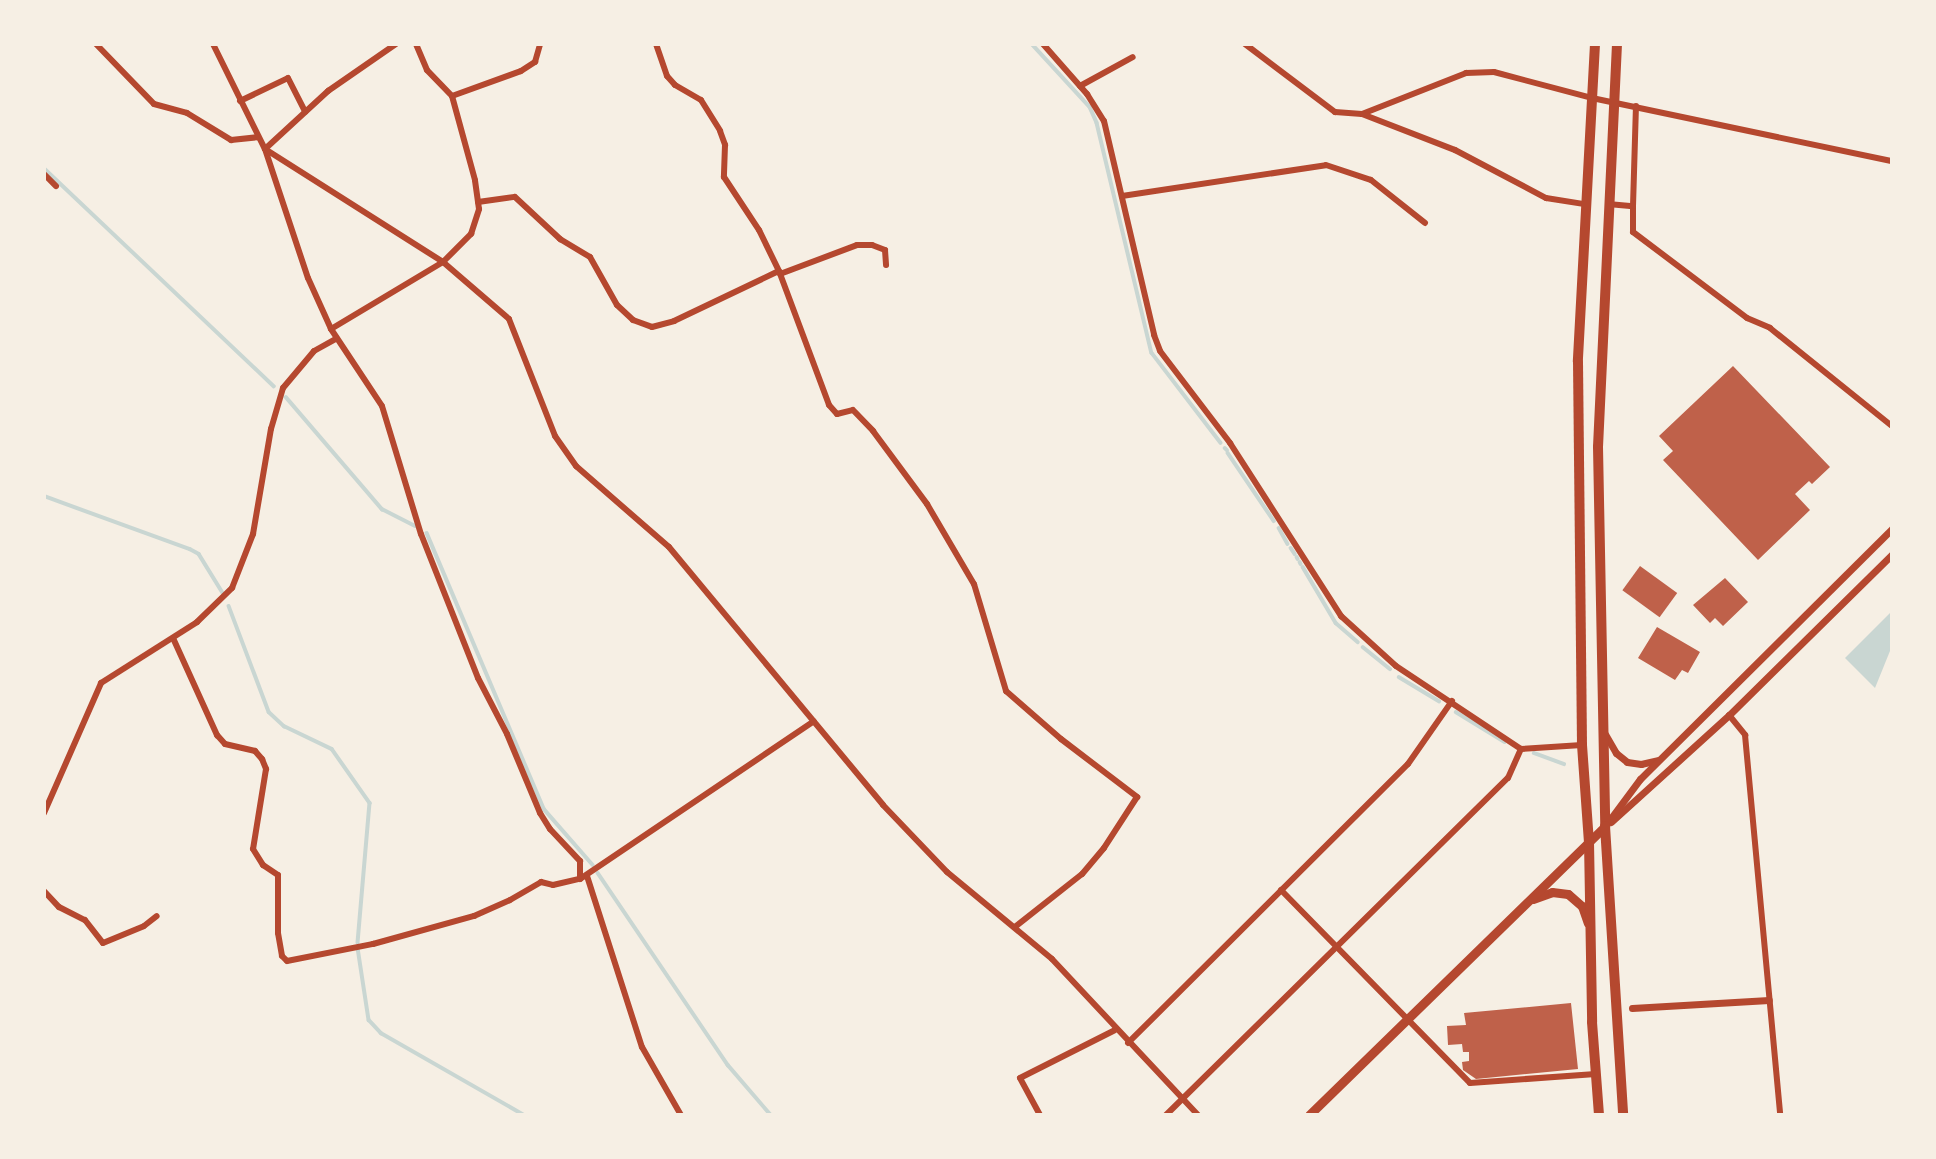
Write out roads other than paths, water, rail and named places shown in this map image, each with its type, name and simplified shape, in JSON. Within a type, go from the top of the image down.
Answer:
[{"type":"highway","points":[[1595,44],[1578,362],[1582,745],[1589,842],[1589,929],[1599,1115]]},
{"type":"highway","points":[[1617,44],[1612,102],[1598,447],[1605,826],[1623,1115]]},
{"type":"main road","points":[[1309,1115],[1605,826]]},
{"type":"main road","points":[[1526,903],[1552,892],[1568,894],[1585,910],[1589,929]]},
{"type":"street","points":[[96,44],[154,104],[187,113],[231,140],[258,137]]},
{"type":"street","points":[[213,44],[265,149],[308,278],[331,329],[382,405],[421,534],[478,678],[507,734],[540,813],[550,829],[580,861],[583,878],[642,1047],[681,1115]]},
{"type":"street","points":[[265,149],[355,70],[396,44]]},
{"type":"street","points":[[331,329],[443,262],[471,234],[478,202],[452,96],[427,70],[416,44]]},
{"type":"street","points":[[452,96],[521,71],[535,62],[540,44]]},
{"type":"street","points":[[656,44],[667,76],[675,85],[701,100],[720,131],[725,145],[724,177],[759,230],[779,273],[829,405],[836,414],[853,410],[873,431],[927,504],[969,574],[987,621],[1006,691],[1061,739],[1137,797],[1104,849],[1083,874],[1014,927]]},
{"type":"street","points":[[1043,44],[1080,86],[1104,121],[1160,351],[1238,454],[1341,616],[1396,666],[1521,749],[1582,745]]},
{"type":"street","points":[[1245,44],[1335,111],[1362,114],[1455,150],[1546,198],[1585,204]]},
{"type":"street","points":[[1080,86],[1133,57]]},
{"type":"street","points":[[1362,114],[1466,73],[1494,72],[1592,99],[1636,106],[1835,152],[1892,161]]},
{"type":"street","points":[[240,101],[288,78],[305,112]]},
{"type":"street","points":[[1636,106],[1633,232],[1747,318],[1770,328],[1892,426]]},
{"type":"street","points":[[265,149],[443,262],[509,319],[555,436],[576,466],[669,547],[883,804],[947,872],[1052,959],[1115,1030],[1198,1115]]},
{"type":"street","points":[[1122,196],[1326,165],[1371,180],[1425,223]]},
{"type":"street","points":[[44,174],[57,186]]},
{"type":"street","points":[[478,202],[514,197],[560,239],[590,257],[617,305],[632,320],[652,327],[674,321],[779,273],[858,245],[872,245],[885,250],[886,265]]},
{"type":"street","points":[[1608,204],[1633,206]]},
{"type":"street","points":[[44,814],[102,683],[197,622],[232,588],[253,534],[271,429],[283,388],[314,351],[337,338]]},
{"type":"street","points":[[1605,826],[1640,779],[1892,529]]},
{"type":"street","points":[[1605,826],[1657,783],[1729,715],[1892,554]]},
{"type":"street","points":[[173,638],[217,735],[225,744],[255,751],[266,769],[253,849],[263,865],[278,875],[278,933],[282,956],[287,961],[373,944],[474,916],[510,900],[541,881],[553,885],[583,878],[814,720]]},
{"type":"street","points":[[1128,1042],[1408,764],[1452,701]]},
{"type":"street","points":[[1729,715],[1745,736],[1780,1115]]},
{"type":"street","points":[[1602,726],[1612,747],[1627,762],[1641,764],[1662,758]]},
{"type":"street","points":[[1166,1115],[1508,778],[1521,749]]},
{"type":"street","points":[[1281,890],[1335,949],[1470,1083],[1596,1074]]},
{"type":"street","points":[[44,891],[59,907],[85,920],[103,943],[144,926],[158,916]]},
{"type":"street","points":[[1632,1008],[1769,1000]]},
{"type":"street","points":[[1040,1115],[1020,1078],[1115,1030]]},
{"type":"waterway","points":[[1032,44],[1090,107],[1097,123],[1152,353],[1221,443]]},
{"type":"waterway","points":[[44,168],[274,386]]},
{"type":"waterway","points":[[286,397],[382,509],[415,526]]},
{"type":"waterway","points":[[1228,453],[1274,521]]},
{"type":"waterway","points":[[44,496],[190,549],[199,554],[223,593]]},
{"type":"waterway","points":[[1279,528],[1288,544]]},
{"type":"waterway","points":[[427,533],[544,809],[593,865]]},
{"type":"waterway","points":[[1291,548],[1295,554]]},
{"type":"waterway","points":[[1303,567],[1336,623],[1358,642]]},
{"type":"waterway","points":[[229,606],[269,712],[284,726],[332,749],[370,803],[358,942]]},
{"type":"waterway","points":[[1363,647],[1390,669]]},
{"type":"waterway","points":[[1399,677],[1439,701]]},
{"type":"waterway","points":[[1456,712],[1505,742]]},
{"type":"waterway","points":[[1534,753],[1564,764]]},
{"type":"waterway","points":[[598,873],[728,1065],[771,1115]]},
{"type":"waterway","points":[[358,948],[369,1020],[381,1033],[524,1115]]}]
